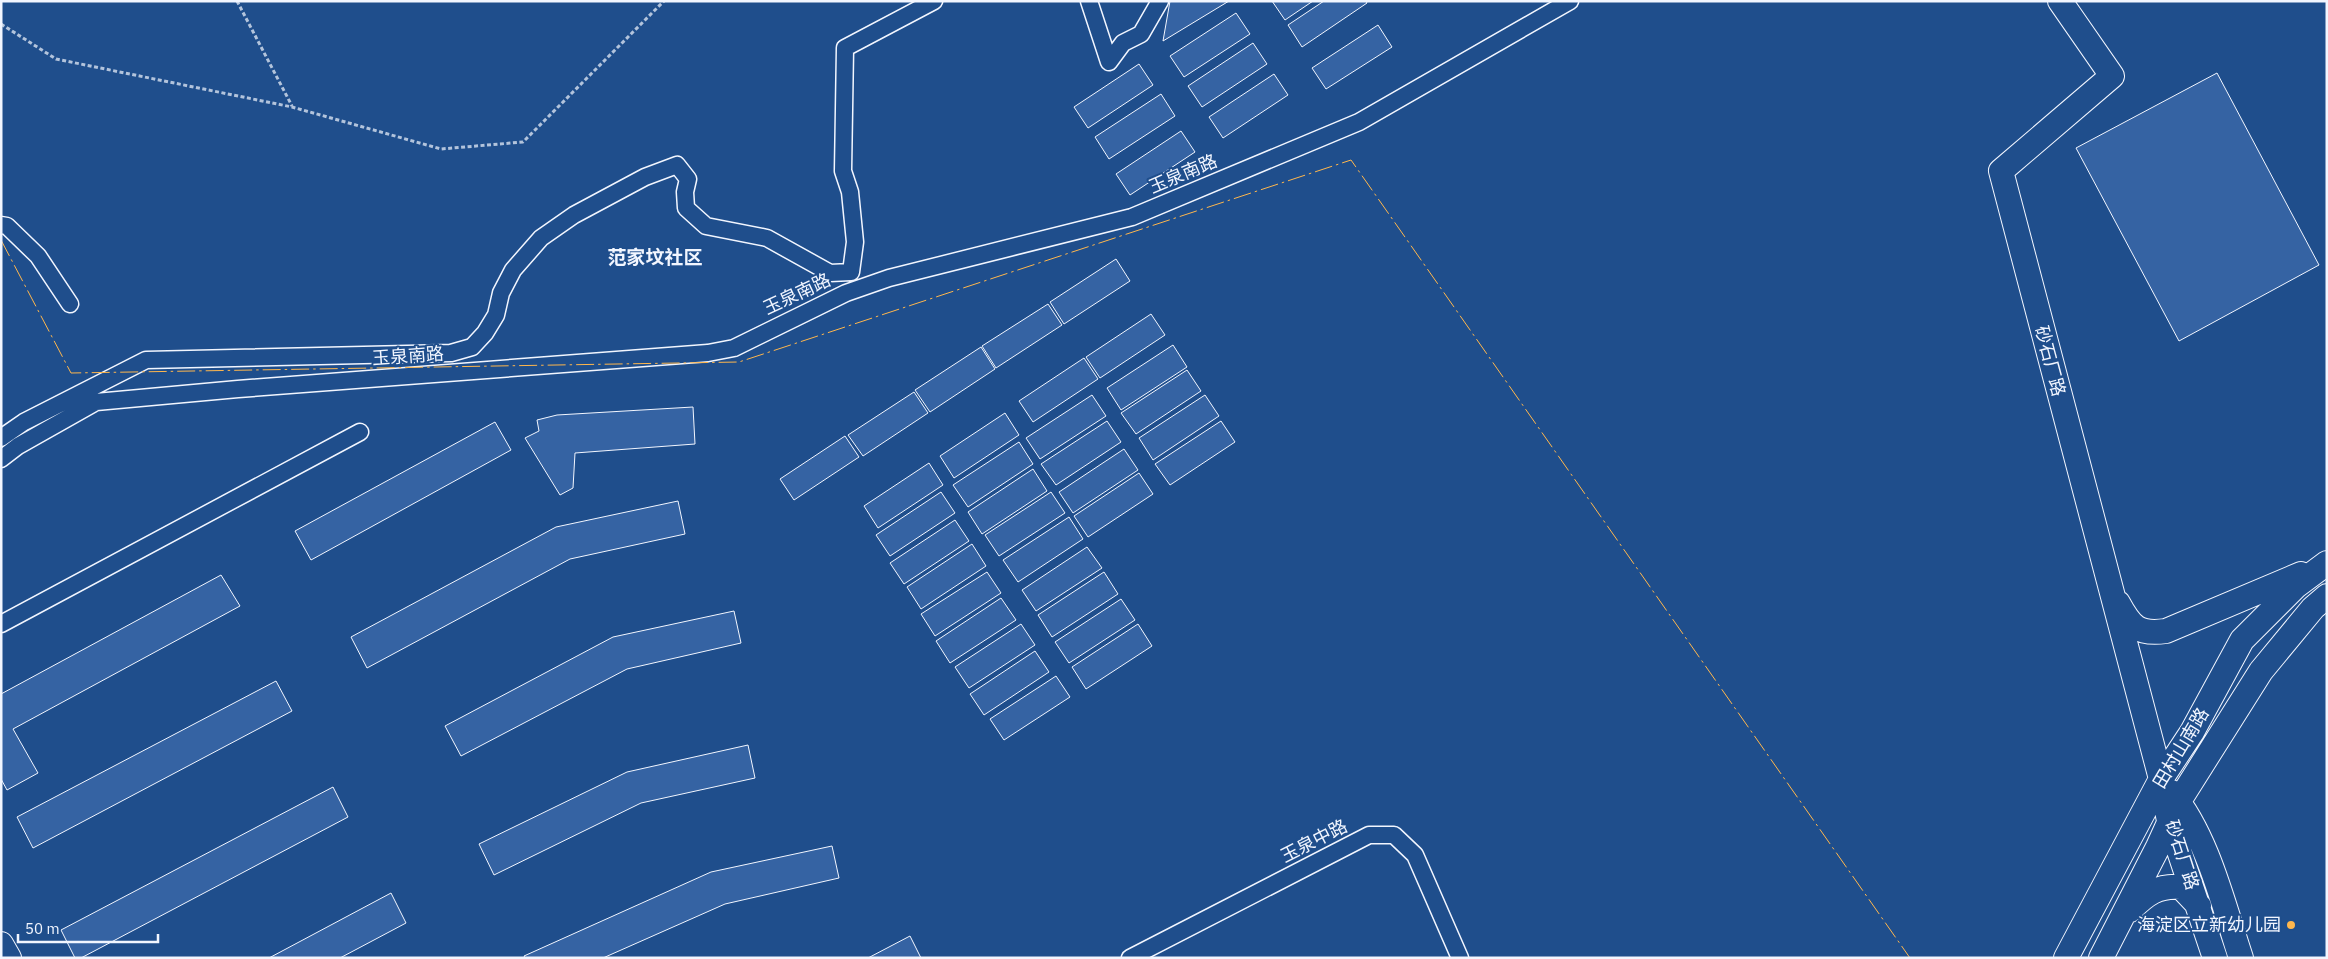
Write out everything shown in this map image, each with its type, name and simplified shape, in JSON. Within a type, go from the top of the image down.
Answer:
[{"type":"main road","name":"砂石厂路","points":[[2060,1],[2112,76],[2001,171],[2161,780],[2174,811],[2215,958]]},
{"type":"main road","points":[[2110,588],[2131,624],[2148,634],[2166,631],[2286,582],[2327,562]]},
{"type":"main road","name":"田村山南路","points":[[2066,958],[2161,780],[2192,732],[2242,640],[2296,586],[2327,562]]},
{"type":"main road","name":"田村山南路","points":[[2101,958],[2174,811],[2261,670],[2313,608],[2327,596]]},
{"type":"main road","name":"砂石厂路","points":[[2174,811],[2205,848],[2241,958]]},
{"type":"main road","points":[[2121,920],[2146,894],[2168,886],[2181,887],[2199,906]]},
{"type":"main road","points":[[1,944],[9,958]]},
{"type":"street","points":[[1,438],[24,422],[146,360],[451,353],[472,347],[496,315],[501,293],[513,270],[541,238],[574,215],[638,181],[677,165],[688,179],[685,192],[686,208],[706,226],[767,238],[830,273],[851,272],[856,242],[850,192],[843,171],[845,48],[934,1]]},
{"type":"street","points":[[1089,1],[1110,62],[1123,43],[1141,34],[1160,1]]},
{"type":"street","name":"玉泉南路","points":[[1,459],[18,446],[96,402],[238,389],[708,353],[734,348],[846,293],[889,278],[1132,217],[1359,122],[1570,1]]},
{"type":"street","points":[[1,225],[7,226],[38,256],[70,304]]},
{"type":"street","points":[[1,624],[360,432]]},
{"type":"street","name":"玉泉中路","points":[[1130,958],[1369,835],[1394,835],[1416,855],[1460,958]]},
{"type":"path","points":[[237,1],[292,107]]},
{"type":"path","points":[[1,24],[56,59],[292,107],[441,149],[523,142],[664,1]]},
{"type":"building","points":[[1170,1],[1229,1],[1163,41]]},
{"type":"building","points":[[1272,1],[1313,1],[1285,20]]},
{"type":"building","points":[[1324,1],[1366,1],[1367,3],[1302,47],[1288,25]]},
{"type":"building","points":[[1236,13],[1250,34],[1184,77],[1170,56]]},
{"type":"building","points":[[1378,25],[1392,47],[1326,89],[1312,68]]},
{"type":"building","points":[[1253,43],[1267,64],[1202,107],[1188,86]]},
{"type":"building","points":[[1139,64],[1153,85],[1088,128],[1074,107]]},
{"type":"building","points":[[2217,73],[2319,265],[2179,341],[2076,148]]},
{"type":"building","points":[[1274,74],[1288,95],[1223,138],[1209,117]]},
{"type":"building","points":[[1161,94],[1175,116],[1109,159],[1095,137]]},
{"type":"building","points":[[1181,131],[1195,152],[1130,195],[1116,174]]},
{"type":"building","points":[[1116,259],[1130,281],[1064,324],[1050,302]]},
{"type":"building","points":[[1048,304],[1062,325],[996,368],[982,346]]},
{"type":"building","points":[[1151,314],[1165,335],[1100,378],[1086,357]]},
{"type":"building","points":[[1173,345],[1187,367],[1121,410],[1107,388]]},
{"type":"building","points":[[981,347],[995,369],[930,412],[915,390]]},
{"type":"building","points":[[1084,358],[1098,379],[1033,422],[1019,401]]},
{"type":"building","points":[[1187,370],[1201,391],[1136,434],[1121,413]]},
{"type":"building","points":[[914,392],[928,413],[863,456],[848,435]]},
{"type":"building","points":[[1092,395],[1106,416],[1040,459],[1026,438]]},
{"type":"building","points":[[1205,395],[1219,416],[1153,460],[1139,438]]},
{"type":"building","points":[[693,407],[695,444],[575,453],[573,488],[560,495],[525,438],[539,431],[537,420],[557,415]]},
{"type":"building","points":[[1005,413],[1019,435],[954,478],[940,456]]},
{"type":"building","points":[[1107,421],[1121,442],[1056,485],[1041,464]]},
{"type":"building","points":[[1221,421],[1235,442],[1170,485],[1155,464]]},
{"type":"building","points":[[495,422],[511,450],[311,560],[295,531]]},
{"type":"building","points":[[845,436],[859,457],[794,500],[780,479]]},
{"type":"building","points":[[1019,442],[1033,464],[968,507],[953,485]]},
{"type":"building","points":[[1124,449],[1138,470],[1073,513],[1059,492]]},
{"type":"building","points":[[929,463],[943,485],[878,528],[864,506]]},
{"type":"building","points":[[1033,469],[1047,491],[982,534],[968,512]]},
{"type":"building","points":[[1139,473],[1153,494],[1088,537],[1074,516]]},
{"type":"building","points":[[941,492],[955,513],[890,556],[876,535]]},
{"type":"building","points":[[1051,492],[1065,513],[999,556],[985,535]]},
{"type":"building","points":[[678,501],[685,534],[570,559],[367,668],[351,637],[556,527]]},
{"type":"building","points":[[1069,517],[1083,539],[1018,582],[1003,560]]},
{"type":"building","points":[[955,520],[969,541],[904,584],[890,563]]},
{"type":"building","points":[[972,544],[986,566],[921,609],[907,587]]},
{"type":"building","points":[[1087,547],[1102,568],[1036,611],[1022,590]]},
{"type":"building","points":[[987,572],[1001,593],[935,636],[921,614]]},
{"type":"building","points":[[1104,572],[1118,594],[1052,637],[1038,615]]},
{"type":"building","points":[[221,575],[240,606],[13,729],[38,773],[7,790],[1,779],[1,694]]},
{"type":"building","points":[[1001,598],[1016,620],[950,663],[936,641]]},
{"type":"building","points":[[1121,599],[1135,620],[1069,663],[1055,642]]},
{"type":"building","points":[[734,611],[741,643],[627,669],[461,756],[445,726],[613,637]]},
{"type":"building","points":[[1021,624],[1035,645],[969,688],[955,667]]},
{"type":"building","points":[[1138,624],[1152,646],[1086,689],[1072,667]]},
{"type":"building","points":[[1035,651],[1049,672],[984,715],[970,694]]},
{"type":"building","points":[[1056,676],[1070,697],[1004,740],[990,719]]},
{"type":"building","points":[[276,681],[292,711],[33,848],[17,817]]},
{"type":"building","points":[[748,745],[755,778],[641,803],[494,875],[479,844],[627,772]]},
{"type":"building","points":[[333,787],[348,817],[81,958],[75,958],[61,930]]},
{"type":"building","points":[[832,846],[839,878],[725,904],[603,958],[525,958],[524,956],[711,872]]},
{"type":"building","points":[[391,893],[406,923],[340,958],[269,958]]},
{"type":"building","points":[[910,936],[921,958],[868,958]]},
{"type":"power","points":[[1,240],[71,373],[739,362],[1351,160],[1910,958]]},
{"type":"place","name":"海淀区立新幼儿园","points":[[2291,925]]},
{"type":"district","name":"范家坟社区","points":[[655,257]]}]
